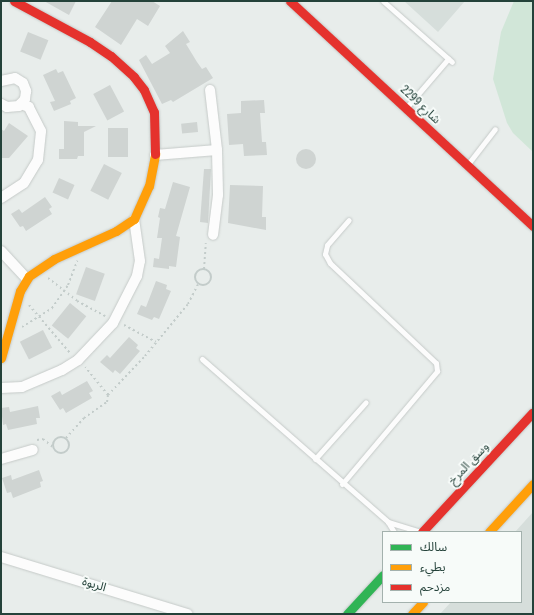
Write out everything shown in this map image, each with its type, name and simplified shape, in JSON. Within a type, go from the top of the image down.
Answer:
[{"type":"street","points":[[1,358],[18,295],[27,279],[38,268],[80,246],[116,231],[134,219],[149,186],[155,155],[154,112],[134,77],[111,56],[90,42],[14,1]]},
{"type":"street","name":"شارع 2299","points":[[290,1],[300,6],[406,108],[533,226]]},
{"type":"street","points":[[1,81],[12,77],[23,83],[26,94],[21,104]]},
{"type":"street","points":[[210,90],[217,150],[218,195],[213,236]]},
{"type":"street","points":[[1,104],[10,108],[21,104],[29,107],[41,131],[38,160],[24,183],[1,198]]},
{"type":"street","points":[[155,155],[217,150]]},
{"type":"street","points":[[1,388],[22,387],[41,382],[78,360],[115,320],[137,276],[140,261],[134,219]]},
{"type":"street","points":[[1,251],[27,279]]},
{"type":"street","name":"وسق المرخ","points":[[422,531],[533,412]]},
{"type":"street","points":[[1,459],[33,450]]},
{"type":"street","points":[[490,531],[533,484]]},
{"type":"street","name":"الربوة","points":[[1,556],[180,613]]},
{"type":"street","points":[[347,614],[382,576]]},
{"type":"street","points":[[412,614],[422,603]]},
{"type":"lane","points":[[383,1],[450,61],[406,108]]},
{"type":"lane","points":[[467,164],[495,130]]},
{"type":"lane","points":[[342,484],[437,371],[436,363],[330,263],[325,254],[327,246],[349,220]]},
{"type":"lane","points":[[202,359],[342,484],[388,522],[393,531]]},
{"type":"lane","points":[[315,459],[366,402]]},
{"type":"lane","points":[[388,522],[418,531]]},
{"type":"path","points":[[204,269],[208,235],[213,236]]},
{"type":"path","points":[[7,334],[41,316],[52,308],[65,291],[76,267],[80,246]]},
{"type":"path","points":[[38,268],[65,291],[95,312],[115,320],[156,342]]},
{"type":"path","points":[[66,438],[68,448],[63,452],[56,451],[53,445],[56,438],[66,438],[84,418],[107,402],[108,395],[188,304],[198,284],[195,274],[204,269]]},
{"type":"path","points":[[198,284],[204,285],[210,281],[210,274],[204,269]]},
{"type":"path","points":[[18,295],[41,316],[62,345],[78,360],[108,395]]},
{"type":"shaded area","points":[[404,1],[465,1],[438,32]]},
{"type":"shaded area","points":[[533,512],[533,614],[440,614],[450,603],[522,603],[522,531],[516,531]]},
{"type":"green space","points":[[514,1],[533,1],[533,152],[513,133],[507,123],[493,79],[501,32]]},
{"type":"building","points":[[44,1],[76,1],[69,15]]},
{"type":"building","points":[[112,1],[152,1],[160,6],[148,26],[137,19],[121,45],[95,27]]},
{"type":"building","points":[[183,31],[190,42],[186,44],[197,62],[202,69],[206,67],[213,78],[173,102],[171,100],[162,104],[139,60],[146,55],[152,64],[170,53],[165,46]]},
{"type":"building","points":[[28,32],[48,40],[41,60],[20,51]]},
{"type":"building","points":[[56,69],[58,73],[63,71],[76,98],[70,101],[71,104],[54,111],[50,102],[55,101],[43,75]]},
{"type":"building","points":[[110,85],[124,111],[107,120],[93,94]]},
{"type":"building","points":[[264,100],[265,113],[260,113],[262,142],[266,142],[267,155],[244,156],[243,144],[229,145],[227,114],[241,113],[241,101]]},
{"type":"building","points":[[64,121],[78,122],[78,126],[96,126],[84,132],[84,156],[78,156],[77,159],[59,159],[59,149],[64,149]]},
{"type":"building","points":[[197,122],[198,132],[182,134],[181,124]]},
{"type":"building","points":[[9,123],[28,136],[9,158],[1,158],[1,129],[4,131]]},
{"type":"building","points":[[108,128],[128,128],[128,157],[108,157]]},
{"type":"building","points":[[306,149],[313,152],[316,159],[313,166],[306,169],[299,166],[296,159],[299,152]]},
{"type":"building","points":[[104,164],[122,173],[108,200],[90,191]]},
{"type":"building","points":[[204,169],[211,169],[208,223],[200,222]]},
{"type":"building","points":[[59,178],[75,185],[68,200],[52,193]]},
{"type":"building","points":[[173,182],[190,187],[176,236],[180,237],[176,267],[169,266],[169,269],[153,267],[154,258],[159,259],[162,238],[157,238],[160,208],[165,209]]},
{"type":"building","points":[[230,185],[263,186],[262,217],[266,217],[266,230],[228,223]]},
{"type":"building","points":[[45,197],[52,207],[49,209],[52,214],[26,231],[23,226],[20,227],[11,214],[19,209],[22,213]]},
{"type":"building","points":[[86,267],[105,274],[95,301],[76,294]]},
{"type":"building","points":[[156,281],[167,285],[166,289],[171,291],[159,319],[154,317],[152,320],[137,314],[141,305],[146,307]]},
{"type":"building","points":[[70,303],[86,316],[68,339],[52,326]]},
{"type":"building","points":[[43,330],[52,348],[29,360],[20,342]]},
{"type":"building","points":[[129,337],[138,345],[136,348],[140,351],[120,374],[115,370],[113,373],[100,362],[107,355],[110,358]]},
{"type":"building","points":[[87,381],[93,391],[89,393],[92,398],[66,413],[63,408],[60,410],[51,396],[60,391],[62,395]]},
{"type":"building","points":[[38,406],[40,418],[36,418],[37,424],[8,430],[6,424],[3,425],[1,408],[9,407],[10,412]]},
{"type":"building","points":[[39,470],[43,481],[40,482],[41,487],[13,498],[11,492],[7,493],[2,478],[11,475],[12,480]]},
{"type":"traffic: fast","points":[[347,614],[382,576]]},
{"type":"traffic: slow","points":[[1,358],[20,291],[29,276],[54,259],[116,231],[134,219],[149,186],[155,154]]},
{"type":"traffic: slow","points":[[490,531],[533,484]]},
{"type":"traffic: slow","points":[[412,614],[422,603]]},
{"type":"traffic: jam","points":[[14,1],[90,42],[111,56],[134,77],[144,90],[154,112],[155,154]]},
{"type":"traffic: jam","points":[[290,1],[533,226]]},
{"type":"traffic: jam","points":[[423,531],[533,412]]}]
